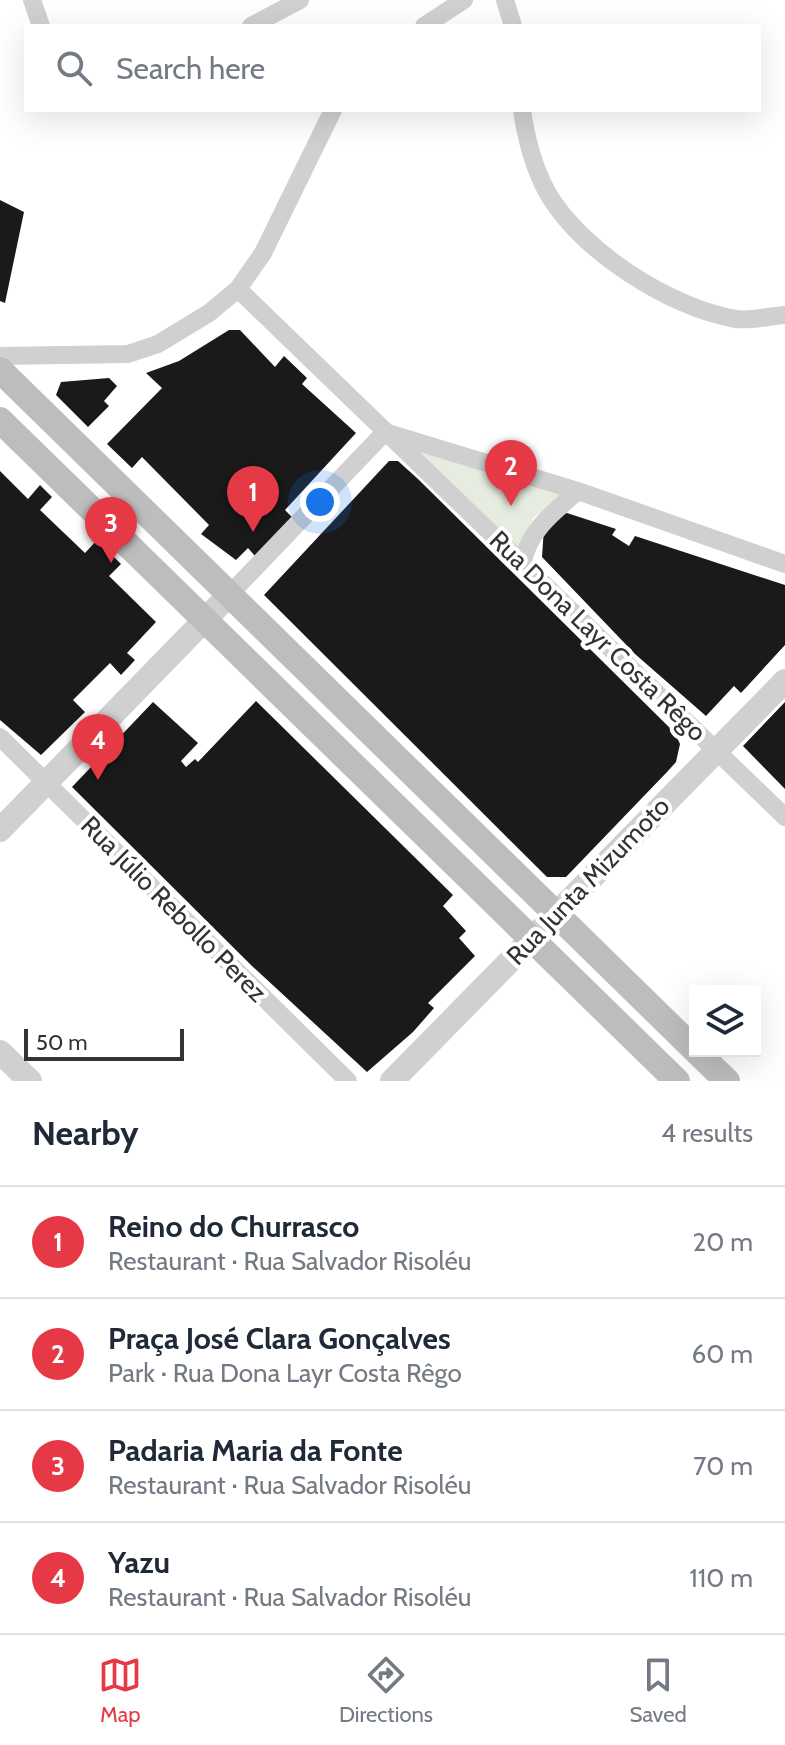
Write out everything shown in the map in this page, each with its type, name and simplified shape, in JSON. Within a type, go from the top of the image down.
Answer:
[{"type":"main road","points":[[0,370],[689,1043]]},
{"type":"main road","points":[[0,420],[677,1081]]},
{"type":"main road","points":[[703,1057],[727,1081]]},
{"type":"street","points":[[32,0],[40,24]]},
{"type":"street","points":[[255,24],[300,0]]},
{"type":"street","points":[[427,24],[464,0]]},
{"type":"street","points":[[505,0],[512,24]]},
{"type":"street","points":[[0,356],[128,354],[188,327],[238,289],[263,253],[332,112]]},
{"type":"street","points":[[522,112],[534,164],[548,194],[603,254],[667,295],[705,311],[740,320],[785,315]]},
{"type":"street","name":"Rua Dona Layr Costa Rêgo","points":[[238,289],[785,817]]},
{"type":"street","points":[[0,830],[385,432],[578,491],[785,564]]},
{"type":"street","points":[[523,561],[525,549],[543,522],[578,491]]},
{"type":"street","name":"Rua Junta Mizumoto","points":[[392,1081],[785,681]]},
{"type":"street","name":"Rua Júlio Rebollo Perez","points":[[0,737],[348,1081]]},
{"type":"street","points":[[0,1052],[30,1081]]},
{"type":"shaded area","points":[[403,439],[566,494],[533,518],[520,553]]},
{"type":"building","points":[[0,200],[24,212],[5,303],[0,301]]},
{"type":"building","points":[[229,330],[240,330],[275,367],[284,356],[307,378],[302,384],[356,433],[285,510],[292,517],[255,556],[248,548],[236,560],[201,534],[209,525],[142,457],[132,468],[107,444],[162,388],[146,373],[179,361]]},
{"type":"building","points":[[109,378],[117,386],[104,401],[109,406],[88,427],[56,395],[61,382]]},
{"type":"building","points":[[389,461],[398,461],[418,479],[675,733],[680,744],[676,762],[566,877],[547,877],[264,595]]},
{"type":"building","points":[[0,471],[28,499],[40,485],[52,497],[40,510],[85,553],[97,540],[121,564],[109,576],[156,622],[127,653],[135,660],[121,675],[110,663],[73,700],[85,712],[41,755],[0,720]]},
{"type":"building","points":[[567,513],[616,529],[612,535],[629,546],[635,536],[785,585],[785,645],[741,693],[734,686],[706,716],[635,654],[542,557],[544,528],[553,517]]},
{"type":"building","points":[[256,701],[453,895],[443,906],[466,931],[459,938],[475,956],[428,1003],[434,1008],[413,1032],[367,1072],[252,966],[72,787],[153,702],[198,743],[181,761],[186,767],[195,759],[198,762]]},
{"type":"building","points":[[785,702],[785,789],[743,746]]},
{"type":"place","name":"Praça José Clara Gonçalves","points":[[511,506]]},
{"type":"place","name":"Reino do Churrasco","points":[[253,532]]},
{"type":"place","name":"Padaria Maria da Fonte","points":[[111,563]]},
{"type":"place","name":"Yazu","points":[[98,780]]}]
